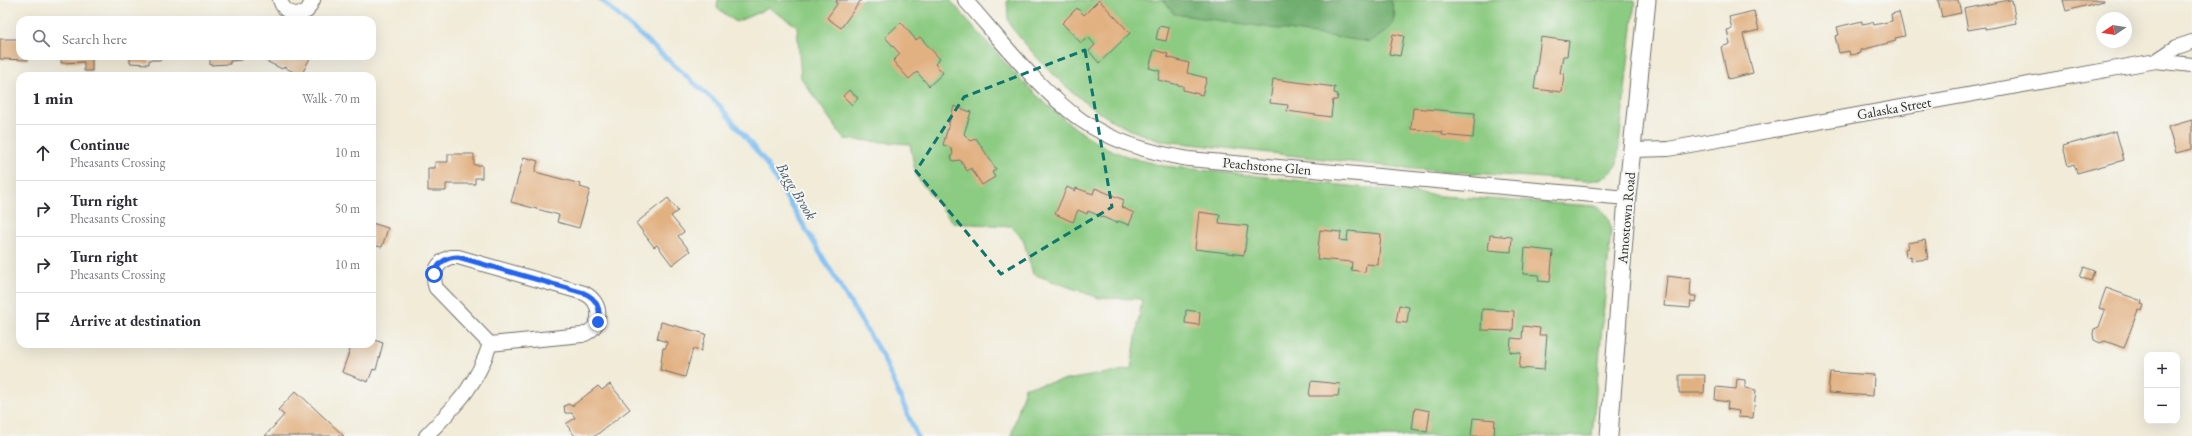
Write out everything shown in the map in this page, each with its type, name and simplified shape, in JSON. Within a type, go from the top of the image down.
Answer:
[{"type":"street","points":[[280,0],[286,10],[296,14],[307,11],[314,0]]},
{"type":"street","name":"Peachstone Glen","points":[[965,0],[1046,90],[1081,120],[1101,132],[1144,149],[1189,159],[1627,198]]},
{"type":"street","name":"Amostown Road","points":[[1609,436],[1627,198],[1647,0]]},
{"type":"street","name":"Galaska Street","points":[[2156,60],[2177,47],[2192,42]]},
{"type":"street","name":"Galaska Street","points":[[1633,150],[1668,149],[2156,60],[2192,65]]},
{"type":"street","points":[[458,257],[584,293],[593,298],[598,308],[598,322],[592,330],[586,334],[490,344],[436,288],[434,274],[437,267],[444,260],[458,257]]},
{"type":"street","points":[[426,436],[470,388],[478,376],[490,344]]},
{"type":"highlighted area","points":[[1085,50],[1112,207],[1001,274],[916,171],[964,97]]},
{"type":"green space","points":[[718,0],[950,0],[1001,58],[1037,96],[1056,113],[1098,143],[1113,151],[1164,166],[1442,196],[1595,206],[1602,210],[1606,215],[1611,230],[1592,436],[1011,436],[1025,387],[1131,369],[1142,299],[1099,298],[1033,274],[1023,239],[1010,226],[953,223],[916,176],[910,144],[844,139],[801,78],[797,26],[769,8],[736,22],[717,8]]},
{"type":"green space","points":[[1007,0],[1163,0],[1174,14],[1395,15],[1391,0],[1635,0],[1617,163],[1609,175],[1597,180],[1587,181],[1413,169],[1163,141],[1135,132],[1113,121],[1097,111],[1066,86],[1051,72],[1012,28],[1008,19]]},
{"type":"green space","points":[[1163,0],[1391,0],[1394,16],[1388,30],[1370,42],[1174,14]]},
{"type":"building","points":[[836,0],[861,0],[841,28],[827,18],[837,4]]},
{"type":"building","points":[[1099,0],[1130,33],[1099,63],[1089,51],[1095,45],[1088,37],[1081,43],[1062,23],[1077,8],[1084,15]]},
{"type":"building","points":[[1938,0],[1958,0],[1961,13],[1942,17]]},
{"type":"building","points":[[2012,0],[2016,23],[1985,29],[1985,27],[1968,30],[1964,9]]},
{"type":"building","points":[[2063,0],[2104,0],[2104,1],[2066,11]]},
{"type":"building","points":[[1754,11],[1759,30],[1743,34],[1753,73],[1728,79],[1721,47],[1730,44],[1727,30],[1732,29],[1729,17]]},
{"type":"building","points":[[1899,12],[1905,36],[1895,38],[1896,41],[1861,50],[1861,53],[1850,55],[1849,51],[1839,53],[1835,36],[1839,35],[1837,27],[1862,21],[1862,24],[1873,22],[1874,25],[1892,21],[1891,14]]},
{"type":"building","points":[[901,22],[916,40],[920,37],[940,59],[935,64],[943,73],[929,86],[917,72],[909,79],[893,61],[900,54],[885,37]]},
{"type":"building","points":[[1159,26],[1169,28],[1166,41],[1156,39]]},
{"type":"building","points":[[1393,34],[1404,36],[1400,56],[1389,54]]},
{"type":"building","points":[[1541,37],[1569,41],[1567,56],[1563,56],[1560,73],[1564,74],[1562,92],[1534,89]]},
{"type":"building","points":[[0,39],[16,39],[16,60],[0,59]]},
{"type":"building","points":[[1154,50],[1168,54],[1167,57],[1189,63],[1187,73],[1207,78],[1202,95],[1183,90],[1183,86],[1158,80],[1160,71],[1149,68]]},
{"type":"building","points":[[61,60],[92,60],[92,71],[84,71],[84,62],[61,63]]},
{"type":"building","points":[[130,60],[149,60],[149,64],[130,63]]},
{"type":"building","points":[[210,60],[241,60],[230,61],[230,64],[210,65]]},
{"type":"building","points":[[264,60],[309,60],[303,72],[293,72],[284,67],[282,69]]},
{"type":"building","points":[[1273,79],[1335,87],[1334,93],[1338,94],[1337,100],[1333,100],[1331,117],[1287,111],[1288,105],[1270,103]]},
{"type":"building","points":[[849,90],[858,98],[852,105],[843,96]]},
{"type":"building","points":[[954,106],[971,112],[964,134],[971,141],[976,138],[996,169],[992,172],[995,177],[982,185],[971,168],[967,171],[960,160],[953,161],[951,157],[953,153],[950,147],[943,145]]},
{"type":"building","points":[[1413,108],[1475,113],[1473,138],[1442,135],[1442,132],[1411,129]]},
{"type":"building","points":[[2192,120],[2192,149],[2176,153],[2168,127]]},
{"type":"building","points":[[2116,131],[2124,160],[2077,173],[2074,164],[2068,166],[2063,146]]},
{"type":"building","points":[[448,154],[474,154],[474,165],[482,165],[482,178],[475,178],[475,184],[446,184],[446,191],[428,191],[428,168],[435,168],[435,162],[448,162]]},
{"type":"building","points":[[524,157],[538,161],[535,172],[581,184],[580,187],[590,190],[579,228],[557,222],[559,215],[511,202]]},
{"type":"building","points":[[1067,187],[1075,191],[1076,188],[1093,194],[1095,188],[1124,200],[1121,207],[1134,213],[1129,225],[1118,221],[1117,223],[1088,211],[1087,214],[1078,210],[1073,222],[1055,214]]},
{"type":"building","points":[[668,198],[678,211],[671,216],[684,232],[678,236],[690,251],[672,265],[657,245],[654,247],[636,223]]},
{"type":"building","points":[[1199,212],[1220,215],[1219,223],[1248,226],[1244,255],[1195,249]]},
{"type":"building","points":[[376,224],[388,228],[382,247],[376,246]]},
{"type":"building","points":[[1320,230],[1341,232],[1340,240],[1347,241],[1348,231],[1381,234],[1378,265],[1366,264],[1365,272],[1351,270],[1352,262],[1317,259]]},
{"type":"building","points":[[1490,235],[1512,237],[1511,252],[1488,250]]},
{"type":"building","points":[[1925,240],[1928,259],[1911,261],[1911,256],[1906,257],[1905,249],[1908,248],[1907,243]]},
{"type":"building","points":[[1525,248],[1553,251],[1550,282],[1538,281],[1539,275],[1523,274]]},
{"type":"building","points":[[2084,267],[2094,271],[2091,281],[2080,277]]},
{"type":"building","points":[[1667,276],[1691,279],[1690,296],[1696,296],[1695,302],[1691,301],[1690,308],[1664,306]]},
{"type":"building","points":[[2106,288],[2142,301],[2141,304],[2144,305],[2142,311],[2138,310],[2124,348],[2105,341],[2100,343],[2094,340],[2094,329],[2099,327],[2105,310],[2099,308]]},
{"type":"building","points":[[1399,305],[1409,307],[1407,323],[1396,322]]},
{"type":"building","points":[[1482,309],[1514,311],[1513,331],[1481,330]]},
{"type":"building","points":[[1186,310],[1200,312],[1199,325],[1185,323]]},
{"type":"building","points":[[661,322],[706,334],[701,351],[693,349],[685,377],[660,370],[663,348],[666,348],[667,342],[657,339]]},
{"type":"building","points":[[1523,326],[1540,328],[1539,335],[1547,335],[1544,370],[1519,368],[1521,353],[1510,352],[1511,338],[1522,339]]},
{"type":"building","points":[[376,340],[383,343],[376,370],[373,369],[368,382],[342,372],[351,348],[376,348]]},
{"type":"building","points":[[1830,372],[1874,375],[1873,396],[1828,393]]},
{"type":"building","points":[[1679,375],[1705,375],[1704,393],[1679,393]]},
{"type":"building","points":[[1737,379],[1745,380],[1745,388],[1756,390],[1753,418],[1738,417],[1739,411],[1727,409],[1728,402],[1715,400],[1716,387],[1736,389]]},
{"type":"building","points":[[1311,381],[1340,384],[1338,396],[1309,396]]},
{"type":"building","points":[[610,384],[630,409],[595,436],[575,436],[566,424],[575,418],[572,413],[565,413],[564,406],[568,404],[572,406],[598,386],[602,390]]},
{"type":"building","points":[[296,391],[344,436],[265,436],[284,415],[278,410]]},
{"type":"building","points":[[1415,408],[1430,411],[1427,432],[1412,429]]},
{"type":"building","points":[[1473,418],[1495,420],[1494,436],[1471,436]]},
{"type":"waterway","name":"Bagg Brook","points":[[601,0],[720,106],[764,160],[883,357],[917,436]]},
{"type":"route","points":[[434,274],[437,267],[444,260],[451,257],[458,257],[584,293],[590,296],[597,304],[599,311],[598,322]]}]
